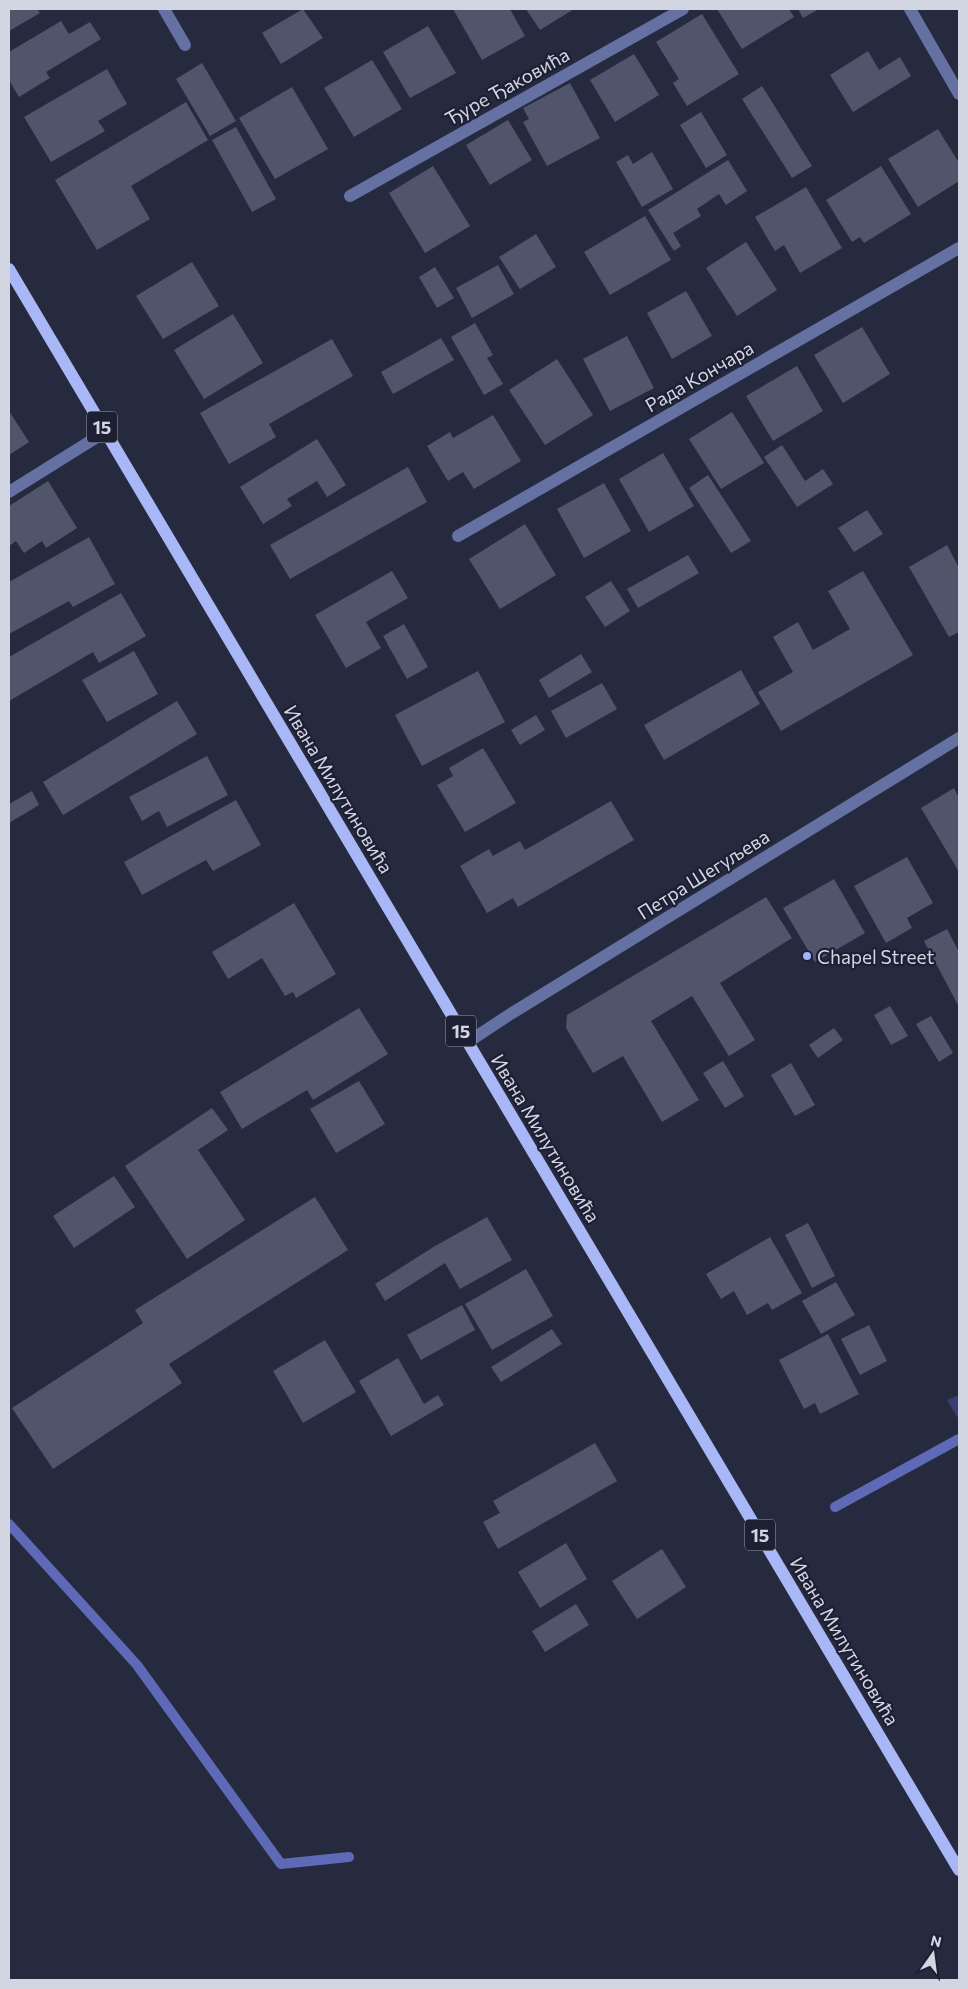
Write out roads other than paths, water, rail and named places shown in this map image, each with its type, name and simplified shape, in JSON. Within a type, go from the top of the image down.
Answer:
[{"type":"main road","name":"Ивана Милутиновића","points":[[9,270],[959,1870]]},
{"type":"street","points":[[164,9],[185,45]]},
{"type":"street","name":"Ђуре Ђаковића","points":[[350,196],[683,9]]},
{"type":"street","points":[[910,9],[959,94]]},
{"type":"street","name":"Рада Кончара","points":[[458,536],[959,248]]},
{"type":"street","points":[[9,492],[105,432]]},
{"type":"street","name":"Петра Шегуљева","points":[[468,1042],[959,738]]},
{"type":"waterway","points":[[835,1507],[959,1439]]},
{"type":"waterway","points":[[9,1524],[137,1665],[281,1864],[349,1857]]},
{"type":"place","name":"Chapel Street","points":[[807,956]]}]
